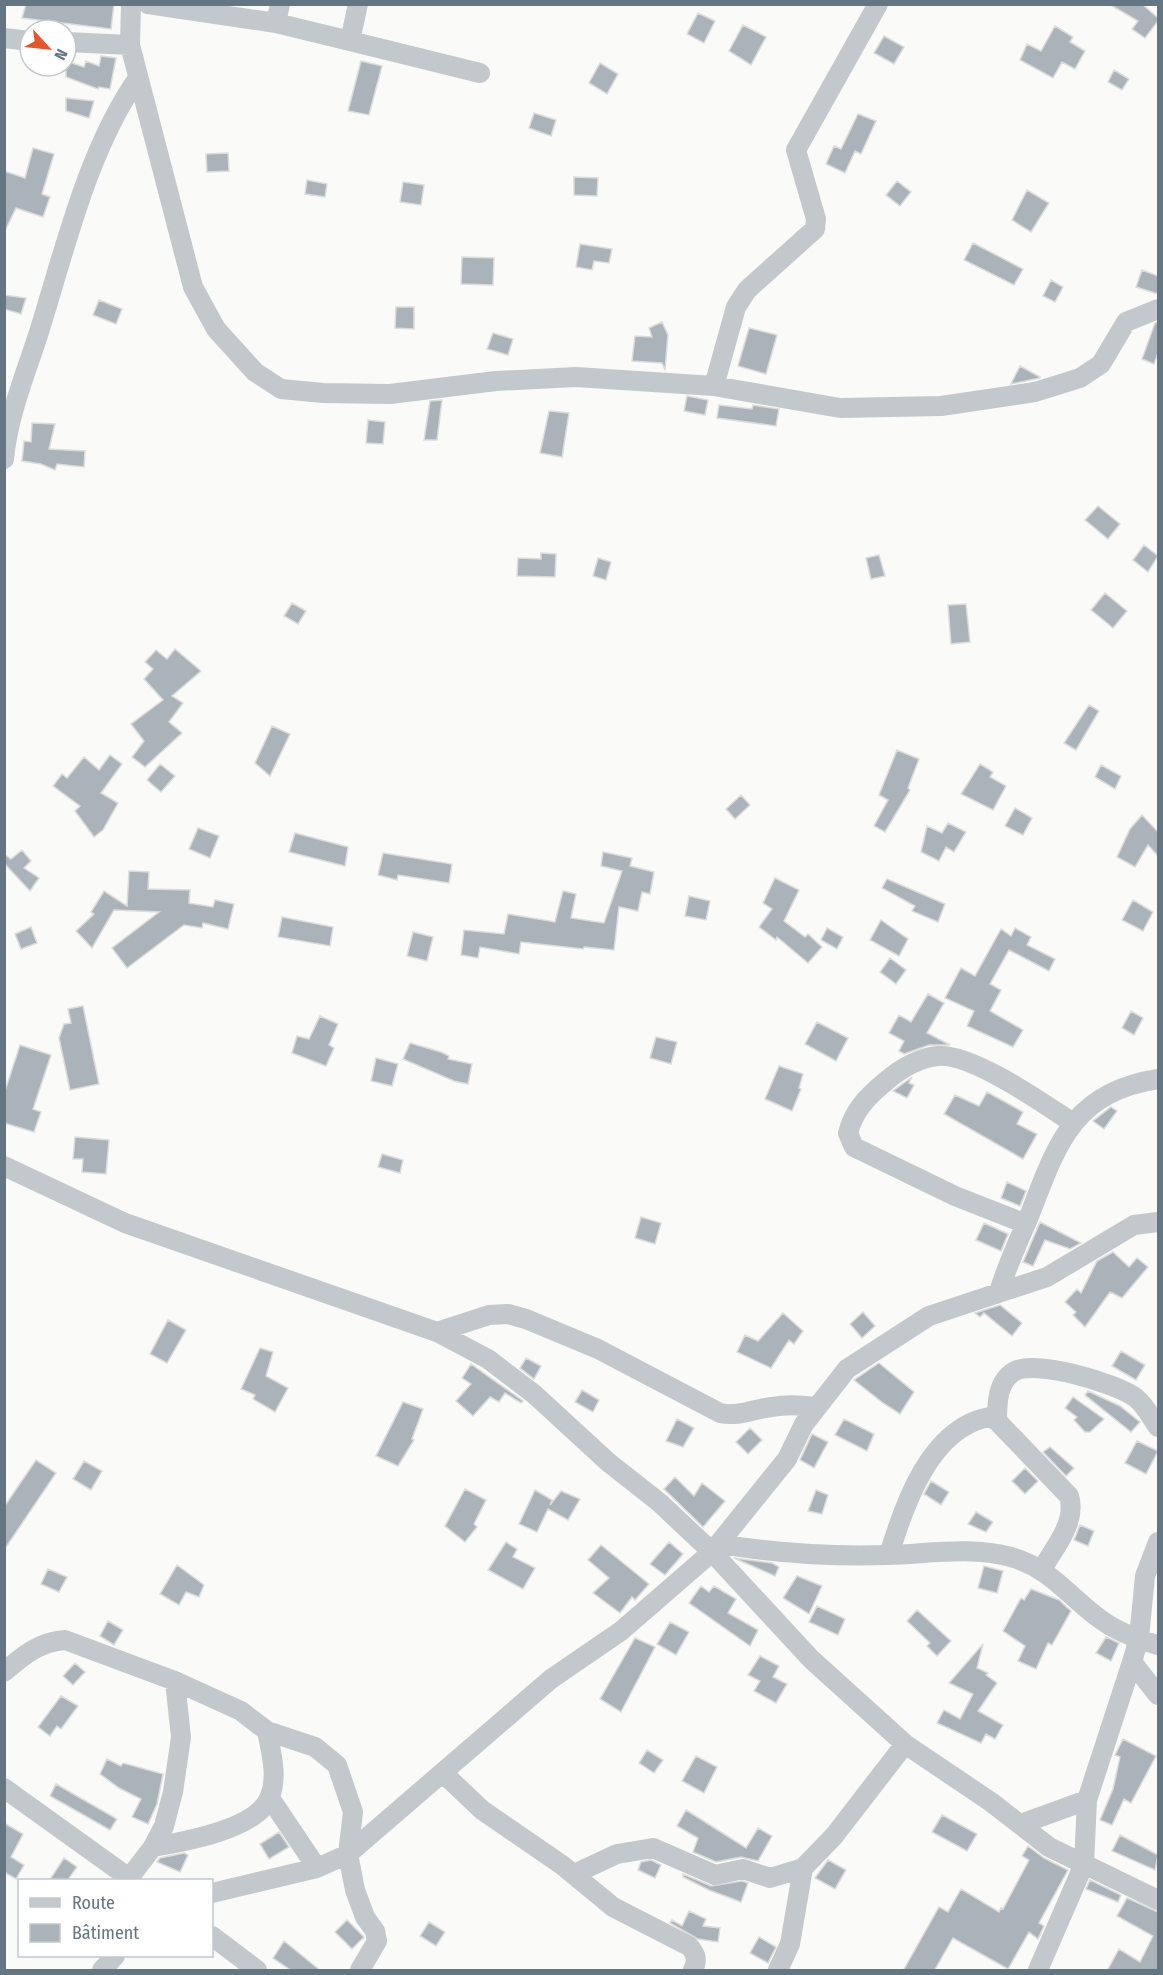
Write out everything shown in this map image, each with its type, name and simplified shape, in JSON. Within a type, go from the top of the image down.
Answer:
[{"type":"street","points":[[131,4],[130,45],[193,287],[216,329],[255,372],[282,389],[323,393],[390,394],[496,381],[576,377],[714,386],[840,408],[941,406],[1035,392],[1080,378],[1101,364],[1126,322],[1158,309]]},
{"type":"street","points":[[148,4],[278,14],[350,41],[480,73]]},
{"type":"street","points":[[350,41],[358,4]]},
{"type":"street","points":[[714,386],[736,307],[747,290],[815,229],[816,219],[796,150],[878,4]]},
{"type":"street","points":[[78,43],[130,45]]},
{"type":"street","points":[[4,459],[6,438],[94,164],[123,99],[138,78]]},
{"type":"street","points":[[1026,1224],[955,1196],[854,1147],[848,1133],[853,1114],[896,1072],[917,1060],[939,1056],[959,1058],[982,1069],[1073,1123]]},
{"type":"street","points":[[999,1292],[1009,1258],[1026,1224],[1058,1145],[1073,1123],[1088,1108],[1111,1094],[1158,1079]]},
{"type":"street","points":[[4,1166],[125,1223],[437,1332],[488,1359],[534,1394],[608,1462],[716,1548],[811,1659],[905,1744],[1021,1824],[1049,1847],[1158,1900]]},
{"type":"street","points":[[213,1893],[317,1868],[348,1854],[551,1679],[621,1631],[716,1548],[787,1459],[815,1407],[846,1370],[929,1316],[1047,1277],[1134,1226],[1158,1222]]},
{"type":"street","points":[[437,1332],[489,1315],[508,1314],[553,1329],[598,1349],[720,1413],[733,1416],[770,1407],[800,1405],[815,1407]]},
{"type":"street","points":[[997,1421],[997,1406],[1005,1381],[1014,1372],[1030,1369],[1065,1373],[1121,1389],[1143,1405],[1158,1427]]},
{"type":"street","points":[[889,1556],[913,1491],[946,1440],[965,1425],[989,1417],[997,1421],[1069,1496],[1073,1507],[1069,1523],[1042,1569]]},
{"type":"street","points":[[1038,1971],[1084,1864],[1087,1800],[1139,1638],[1145,1575],[1158,1542]]},
{"type":"street","points":[[716,1548],[782,1554],[889,1556],[980,1552],[1011,1557],[1042,1569],[1099,1619],[1158,1645]]},
{"type":"street","points":[[4,1672],[47,1641],[65,1640],[175,1681],[241,1711],[267,1731],[315,1747],[337,1765],[353,1812],[348,1854],[356,1890],[365,1917],[375,1931],[377,1941],[360,1971]]},
{"type":"street","points":[[1132,1662],[1158,1695]]},
{"type":"street","points":[[4,1788],[130,1879],[153,1847],[164,1826],[179,1768],[181,1737],[175,1681]]},
{"type":"street","points":[[153,1847],[201,1839],[234,1826],[255,1813],[270,1798],[274,1778],[267,1731]]},
{"type":"street","points":[[574,1874],[617,1854],[653,1848],[715,1875],[743,1869],[770,1878],[803,1868],[834,1836],[905,1744]]},
{"type":"street","points":[[443,1773],[482,1810],[574,1874],[613,1907],[689,1946],[695,1953],[693,1968]]},
{"type":"street","points":[[270,1798],[317,1868]]},
{"type":"street","points":[[1021,1824],[1087,1800]]},
{"type":"street","points":[[778,1971],[790,1944],[803,1868]]},
{"type":"street","points":[[213,1937],[257,1971]]},
{"type":"street","points":[[102,1971],[114,1957]]},
{"type":"building","points":[[26,4],[114,4],[111,29],[78,25],[78,18],[22,18]]},
{"type":"building","points":[[1109,4],[1142,4],[1158,18],[1158,21],[1145,38],[1132,29],[1138,21]]},
{"type":"building","points":[[698,13],[715,21],[704,43],[687,34]]},
{"type":"building","points":[[743,25],[766,37],[751,65],[729,51]]},
{"type":"building","points":[[1055,26],[1073,37],[1070,42],[1085,51],[1075,69],[1062,62],[1053,78],[1020,60],[1027,44],[1041,51]]},
{"type":"building","points":[[884,36],[904,47],[894,64],[874,53]]},
{"type":"building","points":[[101,56],[116,58],[110,89],[99,87],[98,89],[69,78],[78,78],[78,65],[84,67],[86,61],[99,66]]},
{"type":"building","points":[[361,61],[382,66],[369,115],[348,111]]},
{"type":"building","points":[[600,63],[618,74],[607,94],[589,83]]},
{"type":"building","points":[[1114,70],[1129,79],[1122,90],[1108,82]]},
{"type":"building","points":[[66,98],[94,101],[89,118],[66,111]]},
{"type":"building","points":[[534,113],[556,120],[551,136],[529,128]]},
{"type":"building","points":[[858,114],[876,121],[861,154],[855,151],[845,173],[826,164],[834,146],[841,149]]},
{"type":"building","points":[[33,148],[54,154],[42,194],[50,197],[43,217],[16,208],[4,233],[4,171],[25,178]]},
{"type":"building","points":[[228,153],[229,171],[207,172],[206,154]]},
{"type":"building","points":[[574,177],[598,178],[597,196],[574,195]]},
{"type":"building","points":[[307,180],[327,184],[325,197],[305,194]]},
{"type":"building","points":[[897,181],[911,192],[900,206],[886,195]]},
{"type":"building","points":[[403,182],[424,185],[421,205],[400,202]]},
{"type":"building","points":[[1027,190],[1049,203],[1031,232],[1012,220]]},
{"type":"building","points":[[973,243],[1023,269],[1014,285],[964,260]]},
{"type":"building","points":[[580,244],[612,249],[609,263],[594,261],[592,270],[576,267]]},
{"type":"building","points":[[462,257],[494,258],[493,285],[461,284]]},
{"type":"building","points":[[1142,270],[1158,276],[1158,294],[1136,287]]},
{"type":"building","points":[[1051,280],[1063,287],[1055,302],[1043,296]]},
{"type":"building","points":[[4,295],[26,298],[21,314],[4,309]]},
{"type":"building","points":[[99,300],[122,309],[116,324],[93,315]]},
{"type":"building","points":[[396,307],[414,307],[414,329],[395,328]]},
{"type":"building","points":[[662,322],[668,335],[665,370],[662,363],[632,361],[635,336],[652,337],[649,328]]},
{"type":"building","points":[[1158,322],[1158,353],[1154,364],[1142,359],[1155,323]]},
{"type":"building","points":[[749,328],[777,335],[766,374],[738,366]]},
{"type":"building","points":[[493,333],[513,339],[508,355],[487,349]]},
{"type":"building","points":[[1020,366],[1040,377],[1040,378],[1011,384]]},
{"type":"building","points":[[687,396],[708,400],[705,415],[684,411]]},
{"type":"building","points":[[442,400],[437,440],[424,440],[430,401]]},
{"type":"building","points":[[719,405],[752,409],[753,405],[779,409],[776,426],[717,418]]},
{"type":"building","points":[[549,411],[569,413],[562,457],[540,453]]},
{"type":"building","points":[[368,420],[385,422],[383,444],[366,443]]},
{"type":"building","points":[[32,423],[55,424],[49,449],[85,451],[84,467],[57,464],[55,470],[41,464],[22,461],[24,441],[31,442]]},
{"type":"building","points":[[1098,506],[1120,524],[1108,539],[1085,520]]},
{"type":"building","points":[[1144,545],[1158,556],[1148,572],[1133,560]]},
{"type":"building","points":[[541,553],[556,554],[555,577],[517,576],[518,558],[541,559]]},
{"type":"building","points":[[879,555],[885,576],[871,579],[866,558]]},
{"type":"building","points":[[598,558],[611,562],[606,580],[593,576]]},
{"type":"building","points":[[1105,593],[1127,611],[1113,628],[1091,610]]},
{"type":"building","points":[[292,603],[306,611],[298,624],[284,616]]},
{"type":"building","points":[[966,604],[970,642],[951,644],[948,605]]},
{"type":"building","points":[[175,649],[201,671],[172,696],[183,703],[169,722],[182,733],[145,767],[132,757],[144,741],[131,724],[163,700],[144,679],[153,669],[145,662],[156,650],[167,659]]},
{"type":"building","points":[[1089,705],[1099,711],[1076,750],[1064,743]]},
{"type":"building","points":[[272,726],[290,734],[270,776],[255,763]]},
{"type":"building","points":[[897,750],[919,759],[908,788],[910,790],[885,832],[874,826],[888,800],[879,795]]},
{"type":"building","points":[[110,755],[122,764],[101,793],[118,803],[103,830],[94,837],[75,811],[80,806],[53,786],[62,774],[67,778],[84,757],[99,770]]},
{"type":"building","points":[[160,764],[175,776],[161,792],[147,780]]},
{"type":"building","points":[[980,764],[993,772],[990,777],[1006,786],[993,810],[961,794]]},
{"type":"building","points":[[1101,765],[1121,776],[1115,789],[1095,777]]},
{"type":"building","points":[[741,795],[750,805],[735,819],[726,809]]},
{"type":"building","points":[[1015,808],[1032,818],[1023,835],[1005,826]]},
{"type":"building","points":[[1142,815],[1158,832],[1158,856],[1148,845],[1135,867],[1117,857],[1130,829]]},
{"type":"building","points":[[948,823],[966,832],[954,852],[946,847],[939,861],[921,852],[927,826],[942,833]]},
{"type":"building","points":[[198,828],[219,836],[210,858],[189,849]]},
{"type":"building","points":[[295,833],[348,847],[345,866],[289,852]]},
{"type":"building","points":[[22,850],[31,861],[24,868],[39,878],[30,891],[4,863],[4,854],[11,859]]},
{"type":"building","points":[[603,852],[632,858],[630,866],[654,872],[650,894],[642,892],[638,911],[619,907],[614,950],[521,942],[519,954],[480,947],[478,958],[461,955],[464,930],[504,934],[508,914],[555,922],[563,891],[576,894],[571,918],[604,923],[622,871],[601,866]]},
{"type":"building","points":[[383,853],[452,864],[449,883],[398,875],[397,880],[378,875]]},
{"type":"building","points":[[129,871],[149,872],[148,889],[190,890],[189,903],[213,907],[215,900],[234,904],[228,929],[203,923],[202,928],[184,925],[127,968],[112,948],[159,912],[114,910],[92,948],[76,931],[94,914],[91,912],[104,891],[127,906]]},
{"type":"building","points":[[775,878],[799,890],[784,921],[805,937],[808,934],[822,947],[808,963],[777,937],[776,940],[759,927],[772,909],[763,903]]},
{"type":"building","points":[[887,879],[945,904],[938,922],[912,911],[915,906],[882,888]]},
{"type":"building","points":[[689,896],[710,901],[706,920],[685,916]]},
{"type":"building","points":[[1133,900],[1153,912],[1143,931],[1122,920]]},
{"type":"building","points":[[282,917],[333,927],[330,946],[278,937]]},
{"type":"building","points":[[881,920],[908,939],[899,956],[870,940]]},
{"type":"building","points":[[31,927],[37,943],[21,949],[15,934]]},
{"type":"building","points":[[827,928],[843,937],[837,949],[821,940]]},
{"type":"building","points":[[1015,928],[1031,937],[1027,945],[1055,959],[1049,971],[1009,950],[990,984],[1001,990],[990,1011],[1023,1030],[1013,1047],[967,1026],[974,1011],[945,998],[961,968],[975,976],[1001,929],[1011,936]]},
{"type":"building","points":[[413,932],[433,937],[427,961],[407,956]]},
{"type":"building","points":[[890,958],[906,970],[896,984],[880,972]]},
{"type":"building","points":[[928,994],[944,1003],[927,1033],[950,1045],[929,1045],[904,1054],[899,1051],[904,1041],[889,1033],[899,1015],[911,1022]]},
{"type":"building","points":[[83,1006],[99,1084],[70,1090],[59,1038],[64,1024],[71,1023],[68,1009]]},
{"type":"building","points":[[1131,1011],[1143,1018],[1134,1035],[1122,1028]]},
{"type":"building","points":[[320,1016],[338,1024],[329,1045],[334,1048],[326,1066],[292,1053],[297,1036],[309,1039]]},
{"type":"building","points":[[817,1022],[848,1038],[836,1061],[805,1044]]},
{"type":"building","points":[[656,1037],[677,1042],[671,1064],[650,1058]]},
{"type":"building","points":[[410,1043],[441,1052],[449,1056],[448,1059],[472,1064],[468,1084],[454,1081],[403,1059]]},
{"type":"building","points":[[20,1045],[51,1055],[33,1109],[41,1112],[34,1132],[4,1123],[4,1094]]},
{"type":"building","points":[[376,1058],[398,1064],[392,1086],[371,1081]]},
{"type":"building","points":[[779,1066],[803,1074],[799,1088],[801,1089],[792,1111],[765,1099]]},
{"type":"building","points":[[912,1077],[909,1083],[914,1085],[907,1098],[893,1091]]},
{"type":"building","points":[[987,1092],[1023,1112],[1017,1124],[1037,1134],[1023,1159],[944,1114],[955,1095],[979,1106]]},
{"type":"building","points":[[1111,1107],[1117,1111],[1104,1129],[1093,1121]]},
{"type":"building","points":[[75,1137],[109,1140],[106,1174],[82,1172],[83,1159],[73,1159]]},
{"type":"building","points":[[382,1154],[403,1160],[400,1173],[378,1167]]},
{"type":"building","points":[[1007,1182],[1026,1191],[1020,1206],[1001,1198]]},
{"type":"building","points":[[641,1217],[661,1223],[655,1244],[635,1238]]},
{"type":"building","points":[[1040,1222],[1081,1243],[1070,1249],[1045,1240],[1033,1266],[1023,1262]]},
{"type":"building","points":[[984,1223],[1008,1234],[1001,1251],[976,1240]]},
{"type":"building","points":[[1113,1252],[1129,1267],[1137,1258],[1148,1267],[1122,1298],[1110,1292],[1085,1327],[1073,1315],[1076,1312],[1065,1302],[1077,1289],[1081,1293],[1097,1261]]},
{"type":"building","points":[[1000,1305],[1022,1323],[1012,1336],[984,1313],[980,1317],[975,1313]]},
{"type":"building","points":[[863,1312],[875,1326],[862,1338],[850,1324]]},
{"type":"building","points":[[783,1313],[803,1331],[794,1344],[789,1340],[771,1368],[737,1352],[745,1335],[758,1341]]},
{"type":"building","points":[[168,1320],[186,1330],[167,1363],[150,1354]]},
{"type":"building","points":[[260,1348],[273,1352],[266,1376],[288,1388],[275,1412],[253,1399],[255,1395],[241,1389]]},
{"type":"building","points":[[1121,1351],[1145,1365],[1136,1380],[1112,1366]]},
{"type":"building","points":[[526,1358],[541,1366],[534,1379],[520,1368]]},
{"type":"building","points":[[879,1363],[914,1392],[900,1414],[854,1380]]},
{"type":"building","points":[[471,1364],[523,1401],[521,1403],[505,1393],[499,1402],[490,1397],[473,1416],[456,1401],[471,1384],[462,1378]]},
{"type":"building","points":[[582,1390],[599,1400],[593,1412],[575,1402]]},
{"type":"building","points":[[1088,1391],[1120,1406],[1140,1422],[1131,1432],[1085,1395]]},
{"type":"building","points":[[1073,1397],[1104,1419],[1090,1432],[1085,1432],[1074,1420],[1077,1417],[1065,1408]]},
{"type":"building","points":[[403,1402],[423,1409],[412,1439],[414,1440],[398,1466],[376,1456]]},
{"type":"building","points":[[677,1419],[694,1428],[683,1447],[666,1441]]},
{"type":"building","points":[[844,1419],[874,1434],[867,1451],[835,1435]]},
{"type":"building","points":[[750,1428],[762,1440],[748,1454],[736,1442]]},
{"type":"building","points":[[812,1434],[828,1442],[814,1468],[800,1460]]},
{"type":"building","points":[[1137,1441],[1158,1451],[1146,1474],[1125,1463]]},
{"type":"building","points":[[1050,1447],[1074,1468],[1066,1476],[1043,1452]]},
{"type":"building","points":[[36,1460],[56,1473],[4,1550],[4,1507]]},
{"type":"building","points":[[84,1461],[102,1471],[91,1490],[73,1479]]},
{"type":"building","points":[[1025,1468],[1038,1481],[1025,1494],[1012,1481]]},
{"type":"building","points":[[675,1477],[694,1496],[702,1483],[725,1501],[703,1527],[664,1489]]},
{"type":"building","points":[[931,1481],[949,1492],[941,1505],[924,1494]]},
{"type":"building","points":[[465,1489],[486,1500],[474,1524],[477,1527],[465,1542],[445,1526]]},
{"type":"building","points":[[535,1490],[552,1500],[550,1505],[561,1491],[580,1499],[568,1520],[548,1509],[537,1532],[519,1524]]},
{"type":"building","points":[[816,1490],[828,1495],[822,1514],[808,1511]]},
{"type":"building","points":[[976,1512],[993,1522],[986,1532],[968,1524]]},
{"type":"building","points":[[1080,1525],[1094,1531],[1088,1546],[1074,1540]]},
{"type":"building","points":[[506,1542],[517,1549],[513,1557],[535,1568],[523,1589],[488,1570]]},
{"type":"building","points":[[669,1542],[683,1554],[665,1575],[650,1564]]},
{"type":"building","points":[[601,1545],[649,1584],[635,1600],[632,1597],[620,1613],[593,1593],[609,1578],[588,1560]]},
{"type":"building","points":[[734,1558],[772,1563],[779,1567],[775,1576]]},
{"type":"building","points":[[177,1565],[204,1585],[199,1597],[186,1592],[179,1605],[160,1594]]},
{"type":"building","points":[[984,1566],[1003,1571],[997,1593],[978,1588]]},
{"type":"building","points":[[48,1569],[67,1577],[59,1592],[41,1584]]},
{"type":"building","points":[[797,1576],[822,1586],[809,1614],[783,1598]]},
{"type":"building","points":[[701,1586],[709,1592],[714,1586],[736,1599],[728,1613],[758,1630],[750,1646],[689,1603]]},
{"type":"building","points":[[1031,1589],[1059,1600],[1071,1611],[1052,1645],[1048,1643],[1036,1669],[1018,1661],[1025,1646],[1003,1631],[1021,1598],[1024,1600]]},
{"type":"building","points":[[817,1606],[845,1619],[838,1635],[809,1622]]},
{"type":"building","points":[[917,1610],[951,1641],[937,1656],[927,1646],[930,1643],[907,1621]]},
{"type":"building","points":[[108,1621],[123,1630],[114,1645],[100,1636]]},
{"type":"building","points":[[670,1622],[689,1632],[676,1655],[657,1644]]},
{"type":"building","points":[[1106,1637],[1119,1643],[1111,1661],[1096,1653]]},
{"type":"building","points":[[635,1638],[655,1647],[621,1712],[600,1699]]},
{"type":"building","points":[[983,1644],[977,1668],[988,1673],[986,1675],[997,1683],[978,1711],[1003,1725],[995,1739],[986,1734],[981,1743],[937,1723],[944,1710],[960,1719],[973,1694],[949,1683]]},
{"type":"building","points":[[760,1656],[779,1666],[773,1677],[787,1684],[776,1703],[754,1691],[760,1681],[748,1675]]},
{"type":"building","points":[[75,1663],[85,1672],[73,1685],[63,1676]]},
{"type":"building","points":[[61,1696],[78,1706],[61,1729],[57,1726],[50,1736],[38,1727]]},
{"type":"building","points":[[1123,1739],[1156,1756],[1131,1803],[1124,1799],[1112,1825],[1100,1820],[1113,1789],[1120,1757],[1115,1755]]},
{"type":"building","points":[[647,1750],[663,1760],[654,1773],[639,1763]]},
{"type":"building","points":[[696,1756],[717,1767],[704,1793],[682,1781]]},
{"type":"building","points":[[107,1759],[121,1766],[123,1763],[163,1774],[157,1804],[148,1824],[132,1817],[141,1799],[119,1788],[100,1774]]},
{"type":"building","points":[[56,1784],[117,1819],[110,1830],[50,1796]]},
{"type":"building","points":[[686,1810],[746,1848],[758,1828],[772,1836],[758,1861],[741,1857],[716,1862],[693,1852],[698,1838],[677,1826]]},
{"type":"building","points":[[942,1815],[977,1834],[967,1851],[932,1832]]},
{"type":"building","points":[[4,1823],[23,1834],[11,1857],[24,1865],[16,1879],[4,1872]]},
{"type":"building","points":[[279,1832],[289,1847],[269,1859],[260,1844]]},
{"type":"building","points":[[1120,1835],[1158,1855],[1155,1870],[1112,1851]]},
{"type":"building","points":[[1028,1846],[1044,1858],[1068,1870],[1039,1923],[1044,1926],[1038,1939],[1029,1932],[1008,1969],[953,1938],[934,1971],[903,1971],[939,1907],[948,1912],[961,1889],[999,1912],[1001,1908],[1003,1909],[1029,1860],[1022,1856]]},
{"type":"building","points":[[184,1853],[188,1855],[180,1872],[157,1862],[160,1858]]},
{"type":"building","points":[[64,1858],[77,1867],[68,1879],[50,1879]]},
{"type":"building","points":[[651,1860],[661,1865],[655,1878],[638,1870],[641,1862]]},
{"type":"building","points":[[828,1860],[846,1870],[835,1889],[815,1878]]},
{"type":"building","points":[[683,1874],[711,1886],[742,1881],[748,1883],[741,1902],[709,1890],[683,1877]]},
{"type":"building","points":[[1090,1880],[1121,1895],[1118,1902],[1086,1889]]},
{"type":"building","points":[[1127,1898],[1158,1912],[1158,1971],[1107,1971],[1119,1949],[1140,1962],[1153,1936],[1117,1916]]},
{"type":"building","points":[[689,1911],[706,1919],[703,1926],[720,1928],[718,1942],[698,1939],[670,1923],[672,1920],[682,1926]]},
{"type":"building","points":[[347,1920],[364,1937],[352,1949],[335,1932]]},
{"type":"building","points":[[429,1922],[445,1932],[436,1946],[420,1936]]},
{"type":"building","points":[[759,1937],[776,1947],[768,1963],[750,1953]]},
{"type":"building","points":[[284,1941],[321,1971],[292,1971],[273,1958]]}]
